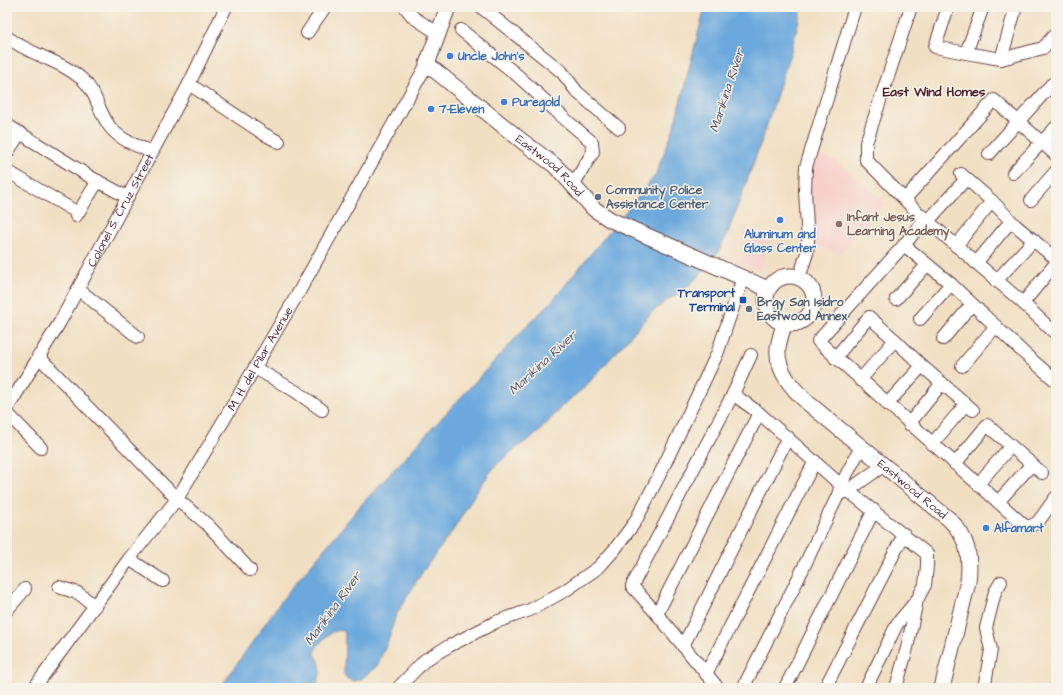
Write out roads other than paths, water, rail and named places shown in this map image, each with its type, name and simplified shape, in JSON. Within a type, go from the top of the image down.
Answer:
[{"type":"main road","name":"M. H. del Pilar Avenue","points":[[427,64],[448,7]]},
{"type":"main road","name":"Eastwood Road","points":[[427,64],[550,162],[594,209],[611,220],[768,289]]},
{"type":"main road","points":[[793,276],[799,278],[809,285],[812,291],[814,303],[809,314],[800,322],[794,324],[784,324],[775,320],[767,309],[766,296],[768,289],[781,277],[793,276]]},
{"type":"main road","name":"Eastwood Road","points":[[784,324],[778,348],[779,358],[786,378],[798,394],[953,524],[962,535],[970,565],[968,582],[942,688]]},
{"type":"street","name":"Colonel S. Cruz Street","points":[[7,409],[60,322],[78,289],[189,84],[226,7]]},
{"type":"street","points":[[307,33],[325,7]]},
{"type":"street","points":[[405,7],[413,17],[439,34]]},
{"type":"street","points":[[482,7],[562,72],[578,92],[620,128]]},
{"type":"street","points":[[799,278],[805,262],[808,242],[805,191],[806,167],[855,7]]},
{"type":"street","points":[[911,7],[866,143],[866,160],[916,211],[1023,303],[1056,334]]},
{"type":"street","points":[[948,7],[935,47],[966,54],[1001,58],[1043,48],[1054,39]]},
{"type":"street","points":[[966,54],[982,7]]},
{"type":"street","points":[[1001,58],[1016,7]]},
{"type":"street","points":[[461,30],[517,75],[592,142],[593,152],[573,185]]},
{"type":"street","points":[[7,36],[22,46],[68,68],[82,79],[88,85],[98,101],[106,121],[112,130],[129,142],[152,152]]},
{"type":"street","name":"M. H. del Pilar Avenue","points":[[34,688],[129,559],[177,499],[255,368],[427,64]]},
{"type":"street","points":[[189,84],[264,134],[279,142]]},
{"type":"street","points":[[989,154],[1052,84],[1056,87]]},
{"type":"street","points":[[904,199],[994,100],[1056,155]]},
{"type":"street","points":[[7,125],[98,181],[127,197]]},
{"type":"street","points":[[1013,173],[1056,127]]},
{"type":"street","points":[[7,153],[20,133]]},
{"type":"street","points":[[7,170],[77,214],[98,181]]},
{"type":"street","points":[[1031,200],[1056,172]]},
{"type":"street","points":[[1055,502],[1038,522],[1032,526],[1025,526],[835,358],[818,341],[964,177],[1056,260]]},
{"type":"street","points":[[956,246],[992,201]]},
{"type":"street","points":[[976,263],[1011,221]]},
{"type":"street","points":[[996,281],[1034,240]]},
{"type":"street","points":[[904,245],[951,284],[1025,354],[1056,381]]},
{"type":"street","points":[[1023,303],[1056,263]]},
{"type":"street","points":[[896,299],[927,265]]},
{"type":"street","points":[[403,685],[425,660],[443,649],[496,622],[530,610],[566,590],[598,568],[615,549],[635,522],[718,354],[743,278]]},
{"type":"street","points":[[920,319],[951,284]]},
{"type":"street","points":[[78,289],[138,337]]},
{"type":"street","points":[[943,338],[972,304]]},
{"type":"street","points":[[835,358],[869,317],[895,340],[922,366],[970,407],[932,444]]},
{"type":"street","points":[[962,366],[996,326]]},
{"type":"street","points":[[860,380],[895,340]]},
{"type":"street","points":[[718,688],[632,586],[733,394],[750,355]]},
{"type":"street","points":[[38,356],[177,499],[208,525],[250,570]]},
{"type":"street","points":[[888,404],[922,366]]},
{"type":"street","points":[[255,368],[295,391],[322,410]]},
{"type":"street","points":[[909,424],[942,383]]},
{"type":"street","points":[[733,394],[788,437],[815,461],[843,490],[874,510],[927,554],[925,585],[917,600],[897,624],[866,688]]},
{"type":"street","points":[[7,413],[41,448]]},
{"type":"street","points":[[657,614],[759,413]]},
{"type":"street","points":[[955,464],[987,425],[1042,473]]},
{"type":"street","points":[[683,646],[788,437]]},
{"type":"street","points":[[978,484],[1011,446]]},
{"type":"street","points":[[743,688],[843,490],[861,447]]},
{"type":"street","points":[[706,674],[815,461]]},
{"type":"street","points":[[998,502],[1032,464]]},
{"type":"street","points":[[843,490],[884,466]]},
{"type":"street","points":[[785,688],[874,510]]},
{"type":"street","points":[[825,688],[904,534]]},
{"type":"street","points":[[129,559],[162,581]]},
{"type":"street","points":[[984,688],[991,650],[986,628],[995,592],[1001,582]]},
{"type":"street","points":[[59,587],[78,593],[95,606]]},
{"type":"street","points":[[7,610],[25,589]]},
{"type":"street","points":[[896,688],[907,648],[917,600]]},
{"type":"water","name":"Marikina River","points":[[705,7],[802,7],[791,51],[763,137],[727,235],[718,252],[703,272],[684,290],[651,313],[585,387],[562,406],[538,433],[512,451],[495,466],[476,492],[454,529],[423,571],[396,615],[388,641],[377,666],[360,680],[354,681],[348,679],[344,674],[345,632],[336,631],[325,637],[316,648],[315,655],[320,663],[320,675],[314,688],[220,688],[281,601],[361,505],[525,328],[552,301],[655,176],[673,130]]},
{"type":"place","name":"Uncle John's","points":[[450,56]]},
{"type":"place","name":"Puregold","points":[[504,102]]},
{"type":"place","name":"7-Eleven","points":[[431,109]]},
{"type":"place","name":"Community Police Assistance Center","points":[[598,197]]},
{"type":"place","name":"Aluminum and Glass Center","points":[[780,220]]},
{"type":"place","name":"Infant Jesus Learning Academy","points":[[839,224]]},
{"type":"place","name":"Transport Terminal","points":[[743,300]]},
{"type":"place","name":"Brgy San Isidro Eastwood Annex","points":[[749,309]]},
{"type":"place","name":"Alfamart","points":[[986,528]]},
{"type":"district","name":"East Wind Homes","points":[[934,91]]}]
